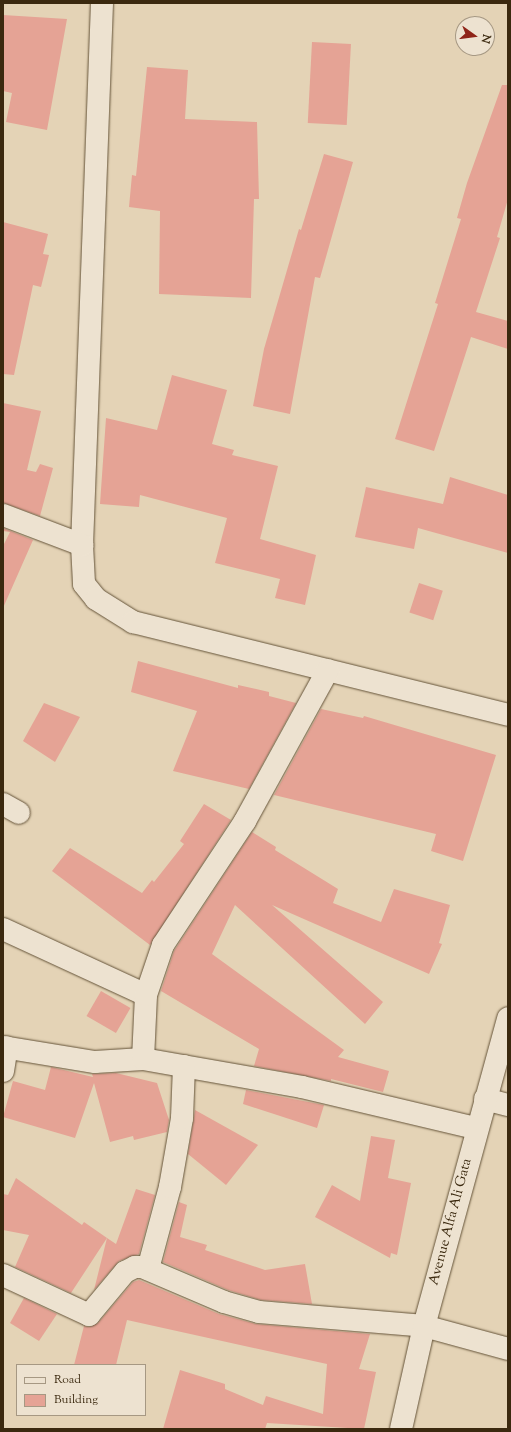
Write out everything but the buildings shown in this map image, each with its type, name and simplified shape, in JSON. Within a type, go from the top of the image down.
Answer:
[{"type":"street","points":[[102,3],[82,545],[84,584],[96,599],[133,622],[508,715]]},
{"type":"street","points":[[3,515],[82,545]]},
{"type":"street","points":[[143,1059],[146,995],[163,945],[246,821],[328,670]]},
{"type":"street","points":[[3,929],[146,995]]},
{"type":"street","name":"Avenue Alfa Ali Gata","points":[[401,1429],[424,1326],[476,1128],[508,1018]]},
{"type":"street","points":[[3,1071],[5,1047],[95,1062],[143,1059],[302,1086],[476,1128]]},
{"type":"street","points":[[148,1270],[170,1187],[182,1118],[184,1066]]},
{"type":"street","points":[[485,1099],[508,1105]]},
{"type":"street","points":[[3,1275],[89,1315],[125,1272],[135,1267],[148,1270],[224,1302],[259,1312],[424,1326],[508,1349]]}]
